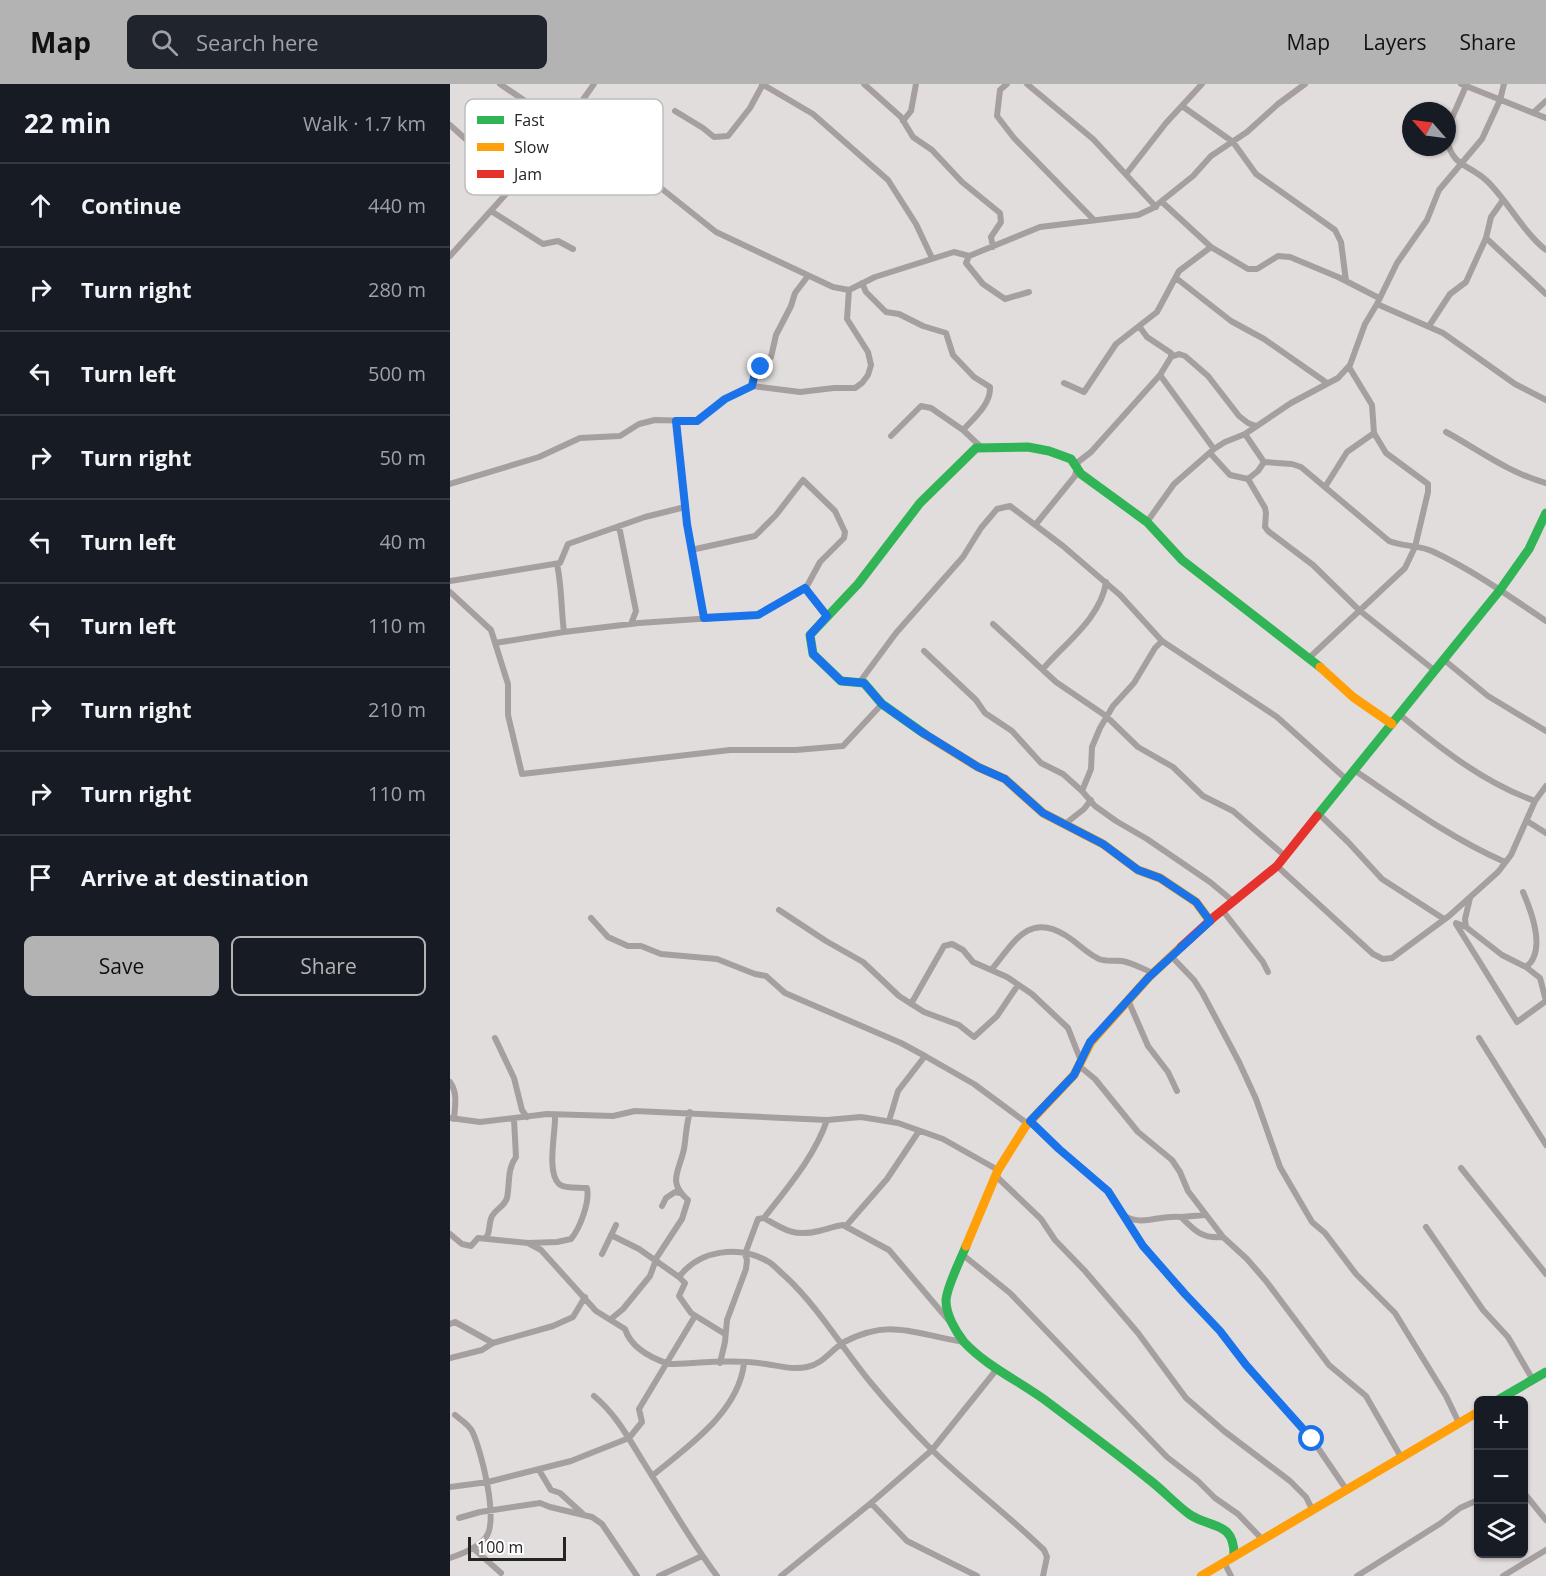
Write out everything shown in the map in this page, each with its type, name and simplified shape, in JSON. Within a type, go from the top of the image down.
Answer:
[{"type":"street","points":[[500,84],[522,99]]},
{"type":"street","points":[[584,99],[594,84]]},
{"type":"street","points":[[675,111],[714,137],[728,136],[750,108],[762,84],[813,114],[888,180],[916,224],[932,258]]},
{"type":"street","points":[[864,84],[903,121],[913,136],[932,150],[962,182],[1000,213],[1001,222],[991,237],[993,247]]},
{"type":"street","points":[[903,121],[911,111],[916,84]]},
{"type":"street","points":[[1007,84],[1000,90],[997,116],[1014,138],[1094,220]]},
{"type":"street","points":[[1027,84],[1067,116],[1127,173],[1156,207]]},
{"type":"street","points":[[1127,173],[1202,84]]},
{"type":"street","points":[[663,190],[716,232],[832,287],[849,290],[875,276],[889,274],[932,258],[954,252],[969,256],[1040,227],[1138,215],[1156,207],[1193,176],[1211,156],[1247,132],[1278,104],[1305,84]]},
{"type":"street","points":[[1148,522],[1174,484],[1212,451],[1225,442],[1245,434],[1291,403],[1338,378],[1349,367],[1365,324],[1397,263],[1427,220],[1439,190],[1482,139],[1500,100],[1504,84]]},
{"type":"street","points":[[1456,105],[1463,85],[1546,118]]},
{"type":"street","points":[[1533,113],[1546,101]]},
{"type":"street","points":[[1182,106],[1233,142],[1256,174],[1335,230],[1341,242],[1346,281]]},
{"type":"street","points":[[450,125],[465,139]]},
{"type":"street","points":[[1452,156],[1460,165],[1476,172],[1489,183],[1546,250]]},
{"type":"street","points":[[450,256],[505,195]]},
{"type":"street","points":[[1429,326],[1450,294],[1466,282],[1486,238],[1491,217],[1503,200]]},
{"type":"street","points":[[1162,202],[1211,247],[1248,268],[1257,269],[1278,256],[1284,256],[1346,281],[1378,301],[1458,341],[1515,384],[1546,400]]},
{"type":"street","points":[[491,211],[543,244],[558,241],[573,249]]},
{"type":"street","points":[[1486,238],[1546,294]]},
{"type":"street","points":[[1064,383],[1084,392],[1116,344],[1157,312],[1179,271],[1211,247]]},
{"type":"street","points":[[969,256],[966,263],[983,284],[1005,299],[1029,292]]},
{"type":"street","points":[[752,386],[755,373],[771,357],[776,335],[795,294],[808,276]]},
{"type":"street","points":[[1176,278],[1231,321],[1264,339],[1327,383]]},
{"type":"street","points":[[862,284],[866,292],[886,312],[899,314],[923,326],[946,333],[953,356],[974,377],[990,387],[990,393],[981,410],[963,430]]},
{"type":"street","points":[[450,484],[538,457],[580,438],[620,436],[639,424],[655,420],[697,421],[725,399],[752,386],[800,392],[855,388],[868,375],[871,365],[868,352],[847,319],[849,290]]},
{"type":"street","points":[[1139,326],[1146,337],[1171,353],[1172,357]]},
{"type":"street","points":[[1036,524],[1075,476],[1078,462],[1091,452],[1160,375],[1172,357],[1179,354],[1185,356],[1208,376],[1239,416],[1256,426]]},
{"type":"street","points":[[1309,658],[1405,568],[1415,547],[1428,484],[1391,459],[1374,433],[1372,405],[1349,367]]},
{"type":"street","points":[[1160,375],[1230,475],[1248,479],[1265,508],[1268,531],[1313,565],[1359,610],[1434,670]]},
{"type":"street","points":[[891,436],[921,406],[931,408],[963,430],[981,447]]},
{"type":"street","points":[[676,421],[685,507],[704,618]]},
{"type":"street","points":[[1446,432],[1508,469],[1546,483]]},
{"type":"street","points":[[1325,487],[1347,452],[1374,433]]},
{"type":"street","points":[[1245,434],[1264,462]]},
{"type":"street","points":[[1210,921],[1196,902],[1160,878],[1138,870],[1103,844],[1043,813],[1005,779],[978,767],[920,731],[882,704],[864,683],[841,681],[813,654],[810,635],[858,584],[920,503],[976,448],[1028,447],[1071,459],[1076,468],[1109,496],[1148,522],[1182,560],[1309,658],[1353,696],[1392,724]]},
{"type":"street","points":[[1248,479],[1264,462]]},
{"type":"street","points":[[1264,462],[1297,465],[1389,541],[1432,551],[1455,562],[1546,621]]},
{"type":"street","points":[[495,643],[631,624],[758,615],[805,588],[820,562],[844,538],[845,532],[835,511],[803,480],[776,515],[754,537],[692,550]]},
{"type":"street","points":[[859,683],[896,633],[963,557],[981,528],[997,509],[1010,506],[1036,524],[1106,582],[1162,641],[1276,717],[1346,779]]},
{"type":"street","points":[[450,581],[557,564],[560,563],[568,544],[685,507]]},
{"type":"street","points":[[938,1307],[946,1301],[997,1173],[1029,1123],[1074,1075],[1090,1042],[1171,956],[1277,866],[1500,590],[1529,549],[1546,513]]},
{"type":"street","points":[[619,526],[636,611],[631,624]]},
{"type":"street","points":[[557,564],[562,587],[560,600],[564,632]]},
{"type":"street","points":[[1043,669],[1078,632],[1099,604],[1106,582]]},
{"type":"street","points":[[805,588],[827,616]]},
{"type":"street","points":[[450,592],[491,630],[508,684],[508,716],[522,774],[730,750],[796,750],[843,746],[882,704]]},
{"type":"street","points":[[993,624],[1056,682],[1107,716],[1138,747],[1173,767],[1203,796],[1233,810],[1285,856]]},
{"type":"street","points":[[1082,791],[1091,769],[1092,747],[1107,716],[1113,706],[1134,684],[1155,648],[1162,641]]},
{"type":"street","points":[[924,651],[976,700],[985,713],[1012,731],[1041,763],[1063,774],[1116,821],[1210,882],[1234,902]]},
{"type":"street","points":[[1443,659],[1488,696],[1546,731]]},
{"type":"street","points":[[1399,714],[1431,741],[1456,758],[1499,785],[1535,801]]},
{"type":"street","points":[[1354,770],[1410,810],[1504,862]]},
{"type":"street","points":[[1277,866],[1373,954],[1383,959],[1392,958],[1446,917],[1498,872],[1511,855],[1535,801],[1546,786]]},
{"type":"street","points":[[1065,824],[1084,809],[1090,800]]},
{"type":"street","points":[[1319,814],[1382,879],[1456,924],[1466,927],[1502,955],[1526,967],[1540,978],[1546,1001],[1517,1022],[1456,924]]},
{"type":"street","points":[[1527,821],[1546,833]]},
{"type":"street","points":[[1523,892],[1543,939],[1543,949],[1539,959],[1526,967]]},
{"type":"street","points":[[1466,927],[1465,919],[1470,897]]},
{"type":"street","points":[[779,910],[863,962],[889,989],[911,1004],[924,1012],[959,1025],[974,1037],[997,1016],[1018,985]]},
{"type":"street","points":[[1223,911],[1263,962],[1268,972]]},
{"type":"street","points":[[591,918],[608,937],[628,946],[641,946],[661,954],[717,959],[766,976],[785,993],[886,1036],[925,1056],[974,1084],[1029,1123],[1108,1191],[1143,1246],[1220,1331],[1259,1380],[1312,1439],[1346,1489]]},
{"type":"street","points":[[992,969],[1015,940],[1029,928],[1042,926],[1064,934],[1085,951],[1102,960],[1124,962],[1153,973]]},
{"type":"street","points":[[911,1004],[944,946],[952,944],[963,950],[973,962],[992,969],[1032,994],[1068,1028],[1079,1063],[1138,1132],[1172,1160],[1188,1191],[1205,1215],[1223,1237],[1260,1274],[1329,1365],[1366,1396],[1401,1457]]},
{"type":"street","points":[[1171,956],[1194,980],[1203,994],[1239,1062],[1256,1100],[1280,1167],[1311,1222],[1325,1233],[1356,1274],[1395,1313],[1441,1387],[1459,1423]]},
{"type":"street","points":[[1128,1000],[1148,1046],[1168,1072],[1177,1090]]},
{"type":"street","points":[[495,1038],[514,1078],[522,1110],[527,1117]]},
{"type":"street","points":[[1479,1038],[1546,1145]]},
{"type":"street","points":[[889,1121],[898,1090],[925,1056]]},
{"type":"street","points":[[450,1082],[456,1097],[452,1119],[480,1122],[555,1115],[597,1117],[634,1111],[827,1120],[861,1117],[889,1121],[951,1143],[997,1173],[1041,1220],[1055,1240],[1138,1333],[1186,1398],[1252,1454],[1290,1481],[1306,1497],[1312,1509]]},
{"type":"street","points":[[680,1193],[675,1180],[676,1170],[684,1150],[685,1132],[690,1112]]},
{"type":"street","points":[[450,1234],[462,1244],[471,1246],[478,1238],[528,1243],[571,1239],[582,1221],[588,1195],[587,1188],[565,1187],[560,1185],[556,1179],[551,1156],[555,1115]]},
{"type":"street","points":[[486,1238],[491,1228],[490,1221],[493,1215],[504,1206],[507,1198],[511,1164],[516,1157],[514,1119]]},
{"type":"street","points":[[764,1218],[821,1138],[827,1120]]},
{"type":"street","points":[[846,1226],[887,1179],[919,1131]]},
{"type":"street","points":[[1461,1168],[1546,1274]]},
{"type":"street","points":[[611,1319],[623,1309],[650,1276],[657,1257],[682,1219],[688,1200],[675,1191],[666,1198],[662,1206]]},
{"type":"street","points":[[1124,1216],[1136,1222],[1162,1217],[1205,1215]]},
{"type":"street","points":[[1181,1217],[1197,1234],[1205,1237],[1223,1237]]},
{"type":"street","points":[[720,1362],[727,1320],[746,1269],[745,1254],[758,1219],[764,1218],[781,1230],[798,1233],[816,1232],[840,1225],[846,1226],[889,1250],[938,1307],[964,1342],[997,1369],[1025,1385],[1098,1439],[1190,1515],[1217,1525],[1228,1532],[1234,1543],[1234,1555]]},
{"type":"street","points":[[602,1254],[616,1225]]},
{"type":"street","points":[[1425,1227],[1483,1310],[1508,1337],[1533,1380]]},
{"type":"street","points":[[611,1235],[639,1249],[679,1277],[685,1283],[679,1296],[695,1316],[725,1334]]},
{"type":"street","points":[[528,1243],[541,1250],[596,1311],[625,1329],[628,1338],[642,1351],[666,1363],[720,1362],[766,1364],[793,1369],[808,1367],[817,1364],[842,1344],[865,1332],[885,1328],[902,1329],[964,1342]]},
{"type":"street","points":[[679,1277],[686,1268],[703,1256],[731,1251],[760,1258],[771,1264],[805,1295],[871,1382],[932,1450],[1044,1550],[1047,1557],[1043,1576]]},
{"type":"street","points":[[963,1254],[1010,1293],[1167,1457],[1198,1481],[1215,1498],[1238,1514],[1262,1539]]},
{"type":"street","points":[[450,1358],[482,1350],[493,1343],[553,1326],[573,1317],[585,1297]]},
{"type":"street","points":[[946,1301],[954,1328]]},
{"type":"street","points":[[450,1487],[488,1482],[539,1470],[571,1461],[629,1438],[642,1422],[639,1409],[695,1316]]},
{"type":"street","points":[[450,1324],[455,1322],[493,1343]]},
{"type":"street","points":[[652,1476],[711,1425],[728,1405],[742,1378],[744,1363]]},
{"type":"street","points":[[781,1576],[932,1450],[997,1369]]},
{"type":"street","points":[[1506,1396],[1546,1372]]},
{"type":"street","points":[[594,1396],[610,1412],[629,1438],[702,1556],[717,1576]]},
{"type":"street","points":[[450,1558],[473,1548],[486,1537],[490,1529],[488,1482],[471,1429],[455,1415]]},
{"type":"street","points":[[1201,1576],[1474,1415]]},
{"type":"street","points":[[539,1470],[551,1491],[560,1493],[583,1515]]},
{"type":"street","points":[[1528,1498],[1546,1521]]},
{"type":"street","points":[[1357,1576],[1441,1523],[1460,1508],[1474,1502]]},
{"type":"street","points":[[459,1518],[540,1503],[592,1517],[602,1524],[637,1576]]},
{"type":"street","points":[[871,1503],[908,1541],[977,1576]]},
{"type":"street","points":[[473,1548],[501,1573]]},
{"type":"street","points":[[1503,1576],[1546,1550]]},
{"type":"street","points":[[658,1576],[702,1556]]},
{"type":"street","points":[[1224,1562],[1231,1576]]},
{"type":"street","points":[[1521,1566],[1522,1576]]},
{"type":"traffic: fast","points":[[926,735],[882,704],[864,683],[841,681],[813,654],[810,635],[858,584],[920,503],[976,448],[1028,447],[1071,459],[1081,474],[1147,522],[1182,560],[1320,667]]},
{"type":"traffic: fast","points":[[1317,816],[1500,590],[1529,549],[1546,513]]},
{"type":"traffic: fast","points":[[966,1246],[951,1281],[946,1301],[952,1323],[964,1342],[983,1359],[1039,1396],[1111,1449],[1189,1514],[1225,1531],[1230,1536],[1234,1555]]},
{"type":"traffic: fast","points":[[1505,1396],[1546,1372]]},
{"type":"traffic: slow","points":[[1320,667],[1353,697],[1392,724]]},
{"type":"traffic: slow","points":[[926,735],[978,767],[1005,779],[1043,813],[1103,844],[1138,870],[1160,878],[1196,902],[1210,921]]},
{"type":"traffic: slow","points":[[966,1246],[998,1170],[1025,1127],[1074,1075],[1091,1042],[1149,977],[1181,947]]},
{"type":"traffic: slow","points":[[1201,1576],[1474,1414]]},
{"type":"traffic: jam","points":[[1181,947],[1277,866],[1317,816]]},
{"type":"route","points":[[761,367],[755,373],[752,386],[725,399],[697,421],[676,421],[687,524],[704,618],[758,615],[805,588],[827,616],[810,635],[813,654],[841,681],[864,683],[882,704],[920,731],[978,767],[1005,779],[1043,813],[1103,844],[1138,870],[1160,878],[1196,902],[1201,908],[1210,921],[1149,977],[1090,1042],[1074,1075],[1030,1121],[1108,1191],[1143,1246],[1220,1331],[1278,1403],[1312,1439]]}]
